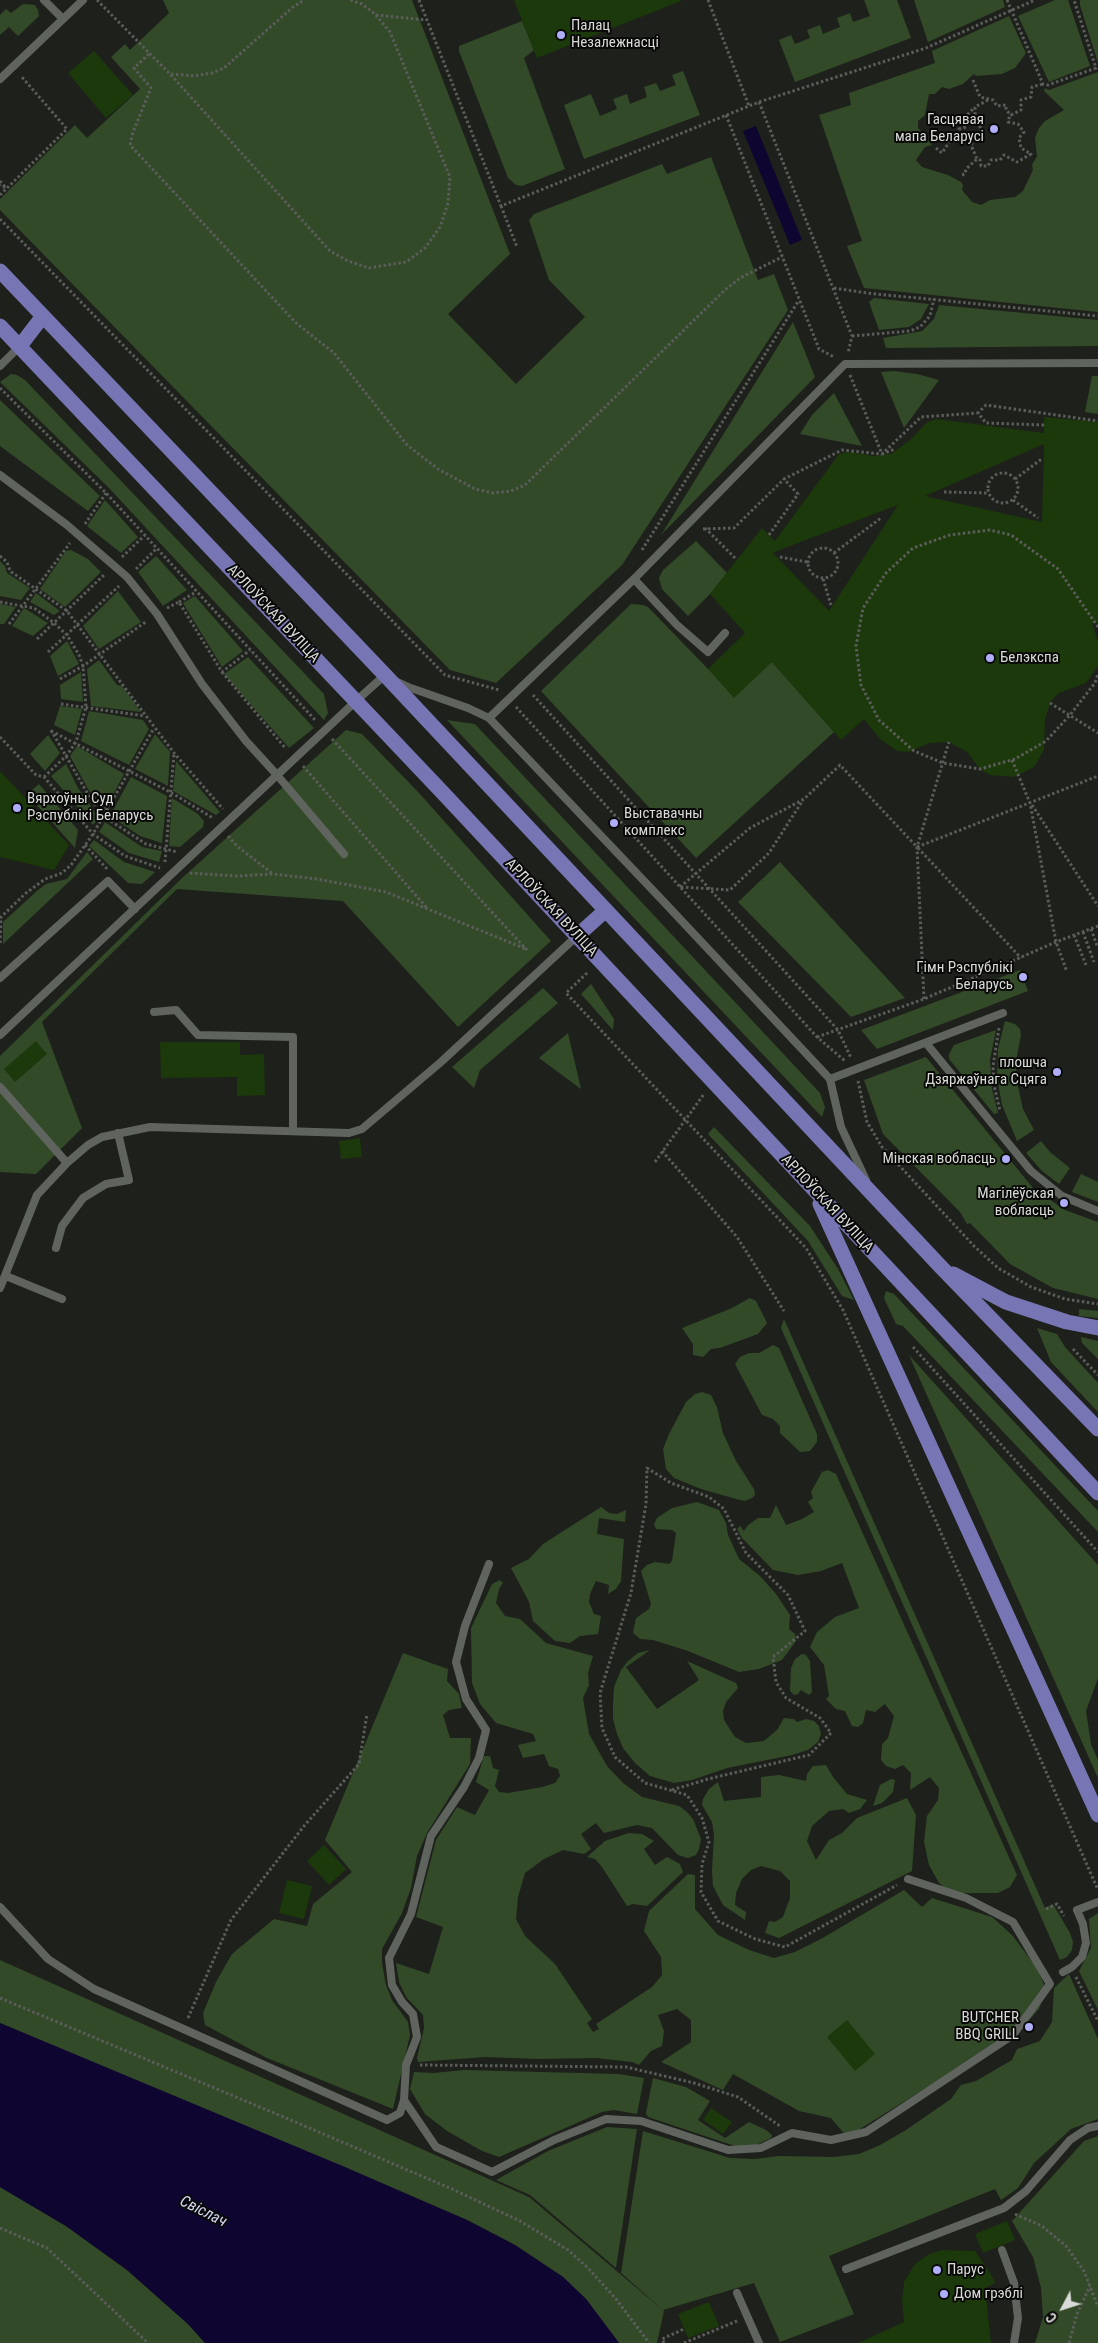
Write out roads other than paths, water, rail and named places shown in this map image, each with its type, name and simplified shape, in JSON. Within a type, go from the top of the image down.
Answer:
[{"type":"main road","points":[[0,271],[385,675],[940,1266],[1098,1429]]},
{"type":"main road","points":[[20,346],[43,316]]},
{"type":"main road","name":"АРЛОЎСКАЯ ВУЛІЦА","points":[[0,326],[577,936],[1098,1494]]},
{"type":"main road","points":[[577,936],[606,910]]},
{"type":"main road","points":[[814,1191],[1098,1815]]},
{"type":"main road","points":[[940,1266],[1006,1302],[1067,1322],[1098,1328]]},
{"type":"lane","points":[[44,0],[63,19]]},
{"type":"lane","points":[[0,79],[84,0]]},
{"type":"lane","points":[[0,366],[20,346]]},
{"type":"lane","points":[[489,718],[634,579],[845,364],[1098,363]]},
{"type":"lane","points":[[0,475],[77,534],[127,577],[157,614],[202,684],[246,742],[277,775],[344,854]]},
{"type":"lane","points":[[634,579],[677,625],[708,652],[725,634]]},
{"type":"lane","points":[[0,1035],[174,872],[219,825],[277,775],[385,675],[408,687],[468,708],[489,718],[830,1079],[841,1127],[875,1197]]},
{"type":"lane","points":[[0,978],[108,881],[135,909]]},
{"type":"lane","points":[[0,1288],[37,1196],[67,1163],[88,1145],[102,1137],[118,1132],[150,1127],[349,1133],[362,1129],[441,1062],[577,936]]},
{"type":"lane","points":[[154,1012],[176,1010],[198,1036],[293,1036],[293,1132]]},
{"type":"lane","points":[[830,1079],[1003,1013]]},
{"type":"lane","points":[[926,1042],[1031,1171],[1062,1196],[1098,1210]]},
{"type":"lane","points":[[0,1087],[67,1163]]},
{"type":"lane","points":[[56,1248],[62,1226],[83,1198],[106,1184],[129,1180],[118,1132]]},
{"type":"lane","points":[[6,1276],[62,1300]]},
{"type":"lane","points":[[0,1907],[48,1959],[94,1989],[387,2120],[400,2113],[404,2100],[406,2065],[417,2038],[413,2014],[402,2002],[392,1985],[389,1958],[411,1914],[431,1836],[464,1787],[479,1758],[486,1730],[466,1700],[456,1662],[465,1626],[489,1564]]},
{"type":"lane","points":[[404,2100],[436,2147],[492,2172],[554,2140],[606,2118],[641,2121],[728,2150],[761,2148],[792,2134],[831,2140],[866,2132],[1013,2034],[1050,1984],[1013,1922],[966,1898],[908,1879]]},
{"type":"lane","points":[[1063,1972],[1072,1968],[1082,1957],[1086,1943],[1083,1924],[1077,1910],[1098,1902]]},
{"type":"lane","points":[[846,2268],[1004,2208],[1026,2191],[1070,2140],[1088,2128],[1098,2126]]},
{"type":"lane","points":[[1002,2250],[1014,2283],[1018,2318],[1014,2343]]},
{"type":"lane","points":[[737,2293],[759,2343]]},
{"type":"water","points":[[756,126],[802,240],[790,245],[743,131]]},
{"type":"water","name":"Свіслач","points":[[0,2023],[467,2220],[515,2245],[563,2277],[586,2299],[619,2343],[205,2343],[188,2324],[127,2270],[66,2226],[0,2187]]},
{"type":"place","name":"Палац Незалежнасці","points":[[561,35]]},
{"type":"place","name":"Гасцявая мапа Беларусі","points":[[994,129]]},
{"type":"place","name":"Белэкспа","points":[[990,658]]},
{"type":"place","name":"Вярхоўны Суд Рэспублікі Беларусь","points":[[17,808]]},
{"type":"place","name":"Выставачны комплекс","points":[[614,823]]},
{"type":"place","name":"Гімн Рэспублікі Беларусь","points":[[1023,977]]},
{"type":"place","name":"плошча Дзяржаўнага Сцяга","points":[[1057,1072]]},
{"type":"place","name":"Мінская вобласць","points":[[1006,1159]]},
{"type":"place","name":"Магілёўская вобласць","points":[[1064,1203]]},
{"type":"place","name":"BUTCHER BBQ GRILL","points":[[1029,2027]]},
{"type":"place","name":"Парус","points":[[937,2270]]},
{"type":"place","name":"Дом грэблі","points":[[944,2294]]}]
